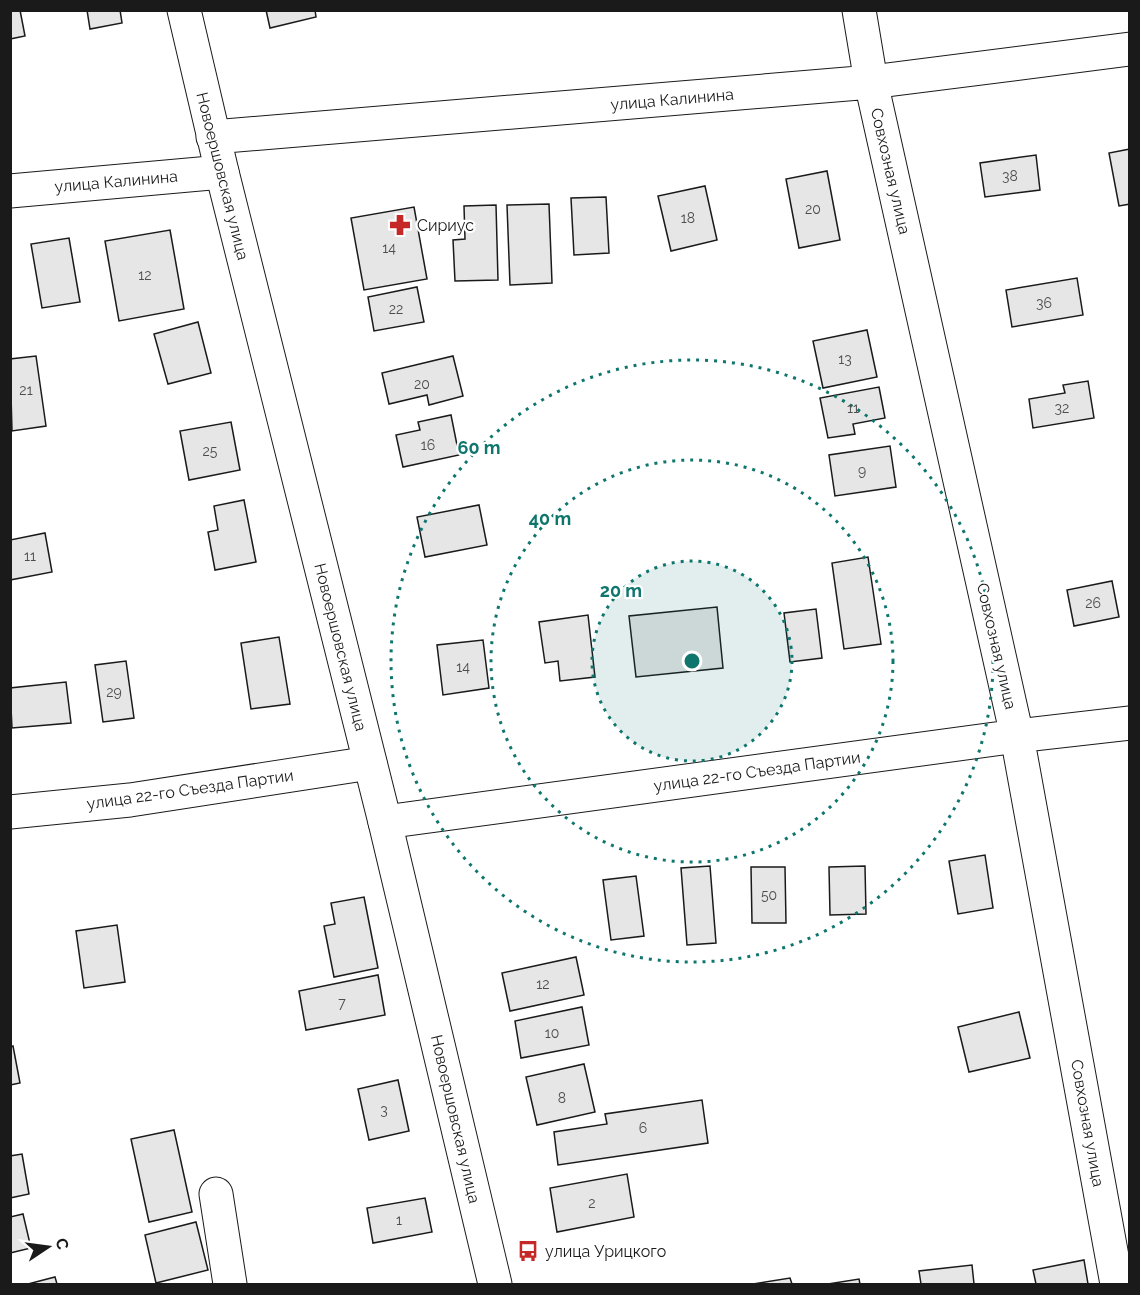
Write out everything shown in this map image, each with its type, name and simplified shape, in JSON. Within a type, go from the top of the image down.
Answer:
[{"type":"street","name":"Новоершовская улица","points":[[184,10],[213,137],[385,822],[495,1284]]},
{"type":"street","name":"Совхозная улица","points":[[858,10],[871,82],[1017,736],[1117,1284]]},
{"type":"street","name":"улица Калинина","points":[[213,137],[871,82],[1130,49]]},
{"type":"street","name":"улица Калинина","points":[[10,191],[222,172]]},
{"type":"street","name":"улица 22-го Съезда Партии","points":[[385,822],[1017,736],[1130,723]]},
{"type":"street","name":"улица 22-го Съезда Партии","points":[[10,812],[130,800],[370,763]]},
{"type":"street","points":[[216,1194],[230,1284]]},
{"type":"building","points":[[10,10],[20,10],[25,36],[10,39]]},
{"type":"building","points":[[87,10],[120,10],[122,23],[90,29]]},
{"type":"building","points":[[266,10],[315,10],[316,17],[270,28]]},
{"type":"building","points":[[1130,149],[1130,204],[1119,206],[1109,153]]},
{"type":"building","points":[[1036,155],[1040,190],[985,197],[980,163]]},
{"type":"building","points":[[827,171],[840,240],[799,248],[786,179]]},
{"type":"building","points":[[705,186],[717,240],[671,251],[658,196]]},
{"type":"building","points":[[606,197],[609,253],[574,255],[571,198]]},
{"type":"building","points":[[549,204],[552,283],[510,285],[507,205]]},
{"type":"building","points":[[496,205],[498,280],[455,281],[453,240],[465,239],[464,206]]},
{"type":"building","points":[[414,207],[427,279],[364,290],[351,218]]},
{"type":"building","points":[[170,230],[184,309],[119,321],[105,241]]},
{"type":"building","points":[[69,238],[80,302],[42,308],[31,244]]},
{"type":"building","points":[[1077,278],[1083,315],[1012,327],[1006,290]]},
{"type":"building","points":[[417,287],[424,322],[374,331],[368,297]]},
{"type":"building","points":[[198,322],[211,373],[168,384],[154,334]]},
{"type":"building","points":[[867,330],[877,377],[823,388],[813,341]]},
{"type":"building","points":[[36,356],[46,426],[12,431],[10,359]]},
{"type":"building","points":[[453,356],[463,396],[429,405],[427,395],[389,404],[382,373]]},
{"type":"building","points":[[1088,381],[1094,418],[1033,428],[1029,399],[1065,393],[1063,385]]},
{"type":"building","points":[[879,387],[885,418],[853,424],[855,434],[828,438],[820,398]]},
{"type":"building","points":[[451,415],[459,455],[403,467],[396,435],[420,430],[418,422]]},
{"type":"building","points":[[231,422],[240,470],[189,480],[180,431]]},
{"type":"building","points":[[890,446],[896,487],[835,496],[829,455]]},
{"type":"building","points":[[244,500],[256,562],[215,570],[208,532],[218,530],[214,506]]},
{"type":"building","points":[[479,505],[487,545],[425,557],[417,517]]},
{"type":"building","points":[[45,533],[52,572],[10,580],[10,540]]},
{"type":"building","points":[[868,557],[881,644],[844,649],[832,563]]},
{"type":"building","points":[[1112,581],[1119,617],[1074,626],[1067,590]]},
{"type":"building","points":[[717,607],[723,668],[636,677],[629,616]]},
{"type":"building","points":[[816,609],[822,658],[790,662],[784,613]]},
{"type":"building","points":[[588,615],[595,677],[560,681],[558,661],[545,663],[539,622]]},
{"type":"building","points":[[279,637],[290,704],[251,709],[241,643]]},
{"type":"building","points":[[483,640],[489,688],[443,695],[437,645]]},
{"type":"building","points":[[126,661],[134,718],[103,722],[95,665]]},
{"type":"building","points":[[66,682],[71,723],[12,728],[10,688]]},
{"type":"building","points":[[985,855],[993,908],[958,914],[949,861]]},
{"type":"building","points":[[710,866],[716,943],[687,945],[681,868]]},
{"type":"building","points":[[865,866],[866,914],[830,915],[829,867]]},
{"type":"building","points":[[751,867],[785,867],[786,923],[752,923]]},
{"type":"building","points":[[636,876],[644,936],[611,940],[603,880]]},
{"type":"building","points":[[364,897],[378,968],[334,977],[324,926],[335,924],[331,903]]},
{"type":"building","points":[[117,925],[125,982],[84,988],[76,931]]},
{"type":"building","points":[[576,957],[584,995],[510,1011],[502,973]]},
{"type":"building","points":[[378,975],[385,1015],[306,1030],[299,991]]},
{"type":"building","points":[[582,1007],[589,1045],[521,1058],[515,1021]]},
{"type":"building","points":[[1019,1012],[1030,1058],[969,1072],[958,1027]]},
{"type":"building","points":[[13,1046],[20,1083],[10,1085],[10,1047]]},
{"type":"building","points":[[584,1064],[595,1112],[537,1125],[526,1077]]},
{"type":"building","points":[[398,1080],[409,1131],[369,1140],[358,1089]]},
{"type":"building","points":[[702,1100],[708,1143],[558,1165],[554,1132],[607,1124],[605,1114]]},
{"type":"building","points":[[174,1130],[192,1212],[149,1222],[131,1139]]},
{"type":"building","points":[[22,1154],[29,1194],[10,1198],[10,1156]]},
{"type":"building","points":[[627,1174],[634,1217],[557,1232],[550,1188]]},
{"type":"building","points":[[425,1198],[432,1232],[373,1243],[367,1208]]},
{"type":"building","points":[[23,1214],[31,1248],[10,1253],[10,1217]]},
{"type":"building","points":[[196,1222],[208,1270],[156,1283],[145,1235]]},
{"type":"building","points":[[1084,1260],[1088,1284],[1036,1284],[1033,1270]]},
{"type":"building","points":[[972,1265],[974,1284],[921,1284],[919,1271]]},
{"type":"building","points":[[55,1277],[57,1284],[28,1284]]},
{"type":"building","points":[[790,1278],[792,1284],[753,1284]]},
{"type":"building","points":[[859,1279],[860,1284],[828,1284]]},
{"type":"place","name":"Сириус","points":[[400,225]]},
{"type":"place","name":"улица Урицкого","points":[[528,1251]]}]
